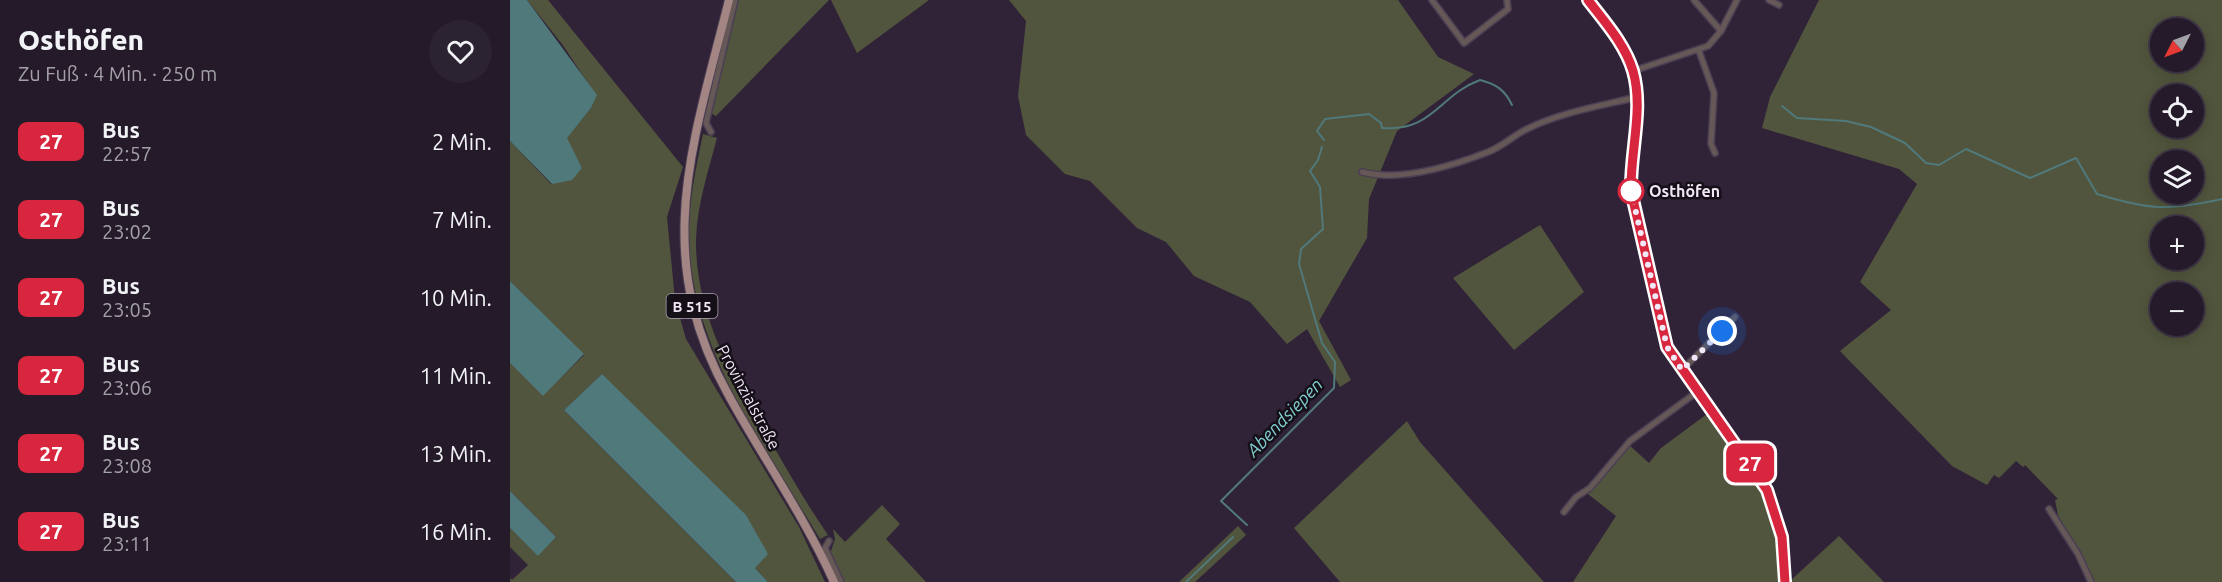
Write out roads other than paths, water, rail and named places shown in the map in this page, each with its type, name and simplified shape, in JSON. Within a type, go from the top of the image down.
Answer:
[{"type":"main road","name":"Provinzialstraße","points":[[729,0],[686,192],[683,240],[690,296],[697,326],[728,395],[811,536],[834,582]]},
{"type":"street","points":[[711,132],[706,123],[735,0]]},
{"type":"street","points":[[1432,0],[1464,43],[1508,9],[1507,0]]},
{"type":"street","points":[[1588,0],[1625,52],[1633,70],[1637,97],[1630,166],[1631,191],[1667,347],[1767,490],[1782,537],[1785,582]]},
{"type":"street","points":[[1694,0],[1721,30]]},
{"type":"street","points":[[1633,70],[1699,51],[1707,46],[1721,30],[1737,0]]},
{"type":"street","points":[[1769,0],[1779,5]]},
{"type":"street","points":[[1699,51],[1714,93],[1711,144],[1715,153]]},
{"type":"street","points":[[1362,172],[1397,174],[1426,170],[1490,152],[1527,128],[1637,97]]},
{"type":"street","points":[[1682,370],[1735,317]]},
{"type":"street","points":[[1564,512],[1576,497],[1590,488],[1630,441],[1697,392]]},
{"type":"street","points":[[2049,509],[2078,554],[2091,582]]},
{"type":"street","points":[[829,541],[825,548],[840,582]]},
{"type":"waterway","name":"Abendsiepen","points":[[1324,140],[1317,131],[1325,119],[1369,114],[1381,123],[1382,128],[1399,128],[1425,119],[1455,94],[1480,80],[1499,88],[1512,105]]},
{"type":"waterway","name":"Abendsiepen","points":[[1782,106],[1797,118],[1846,121],[1871,127],[1905,143],[1926,163],[1939,165],[1966,149],[2030,178],[2076,158],[2097,194],[2145,206],[2159,207],[2187,206],[2222,199]]},
{"type":"waterway","name":"Abendsiepen","points":[[1247,525],[1221,501],[1334,388],[1335,362],[1322,343],[1299,264],[1301,249],[1323,229],[1320,187],[1310,171],[1318,160],[1322,147]]},
{"type":"waterway","name":"Abendsiepen","points":[[1186,582],[1233,537]]},
{"type":"place","name":"Osthöfen","points":[[1631,191]]}]
